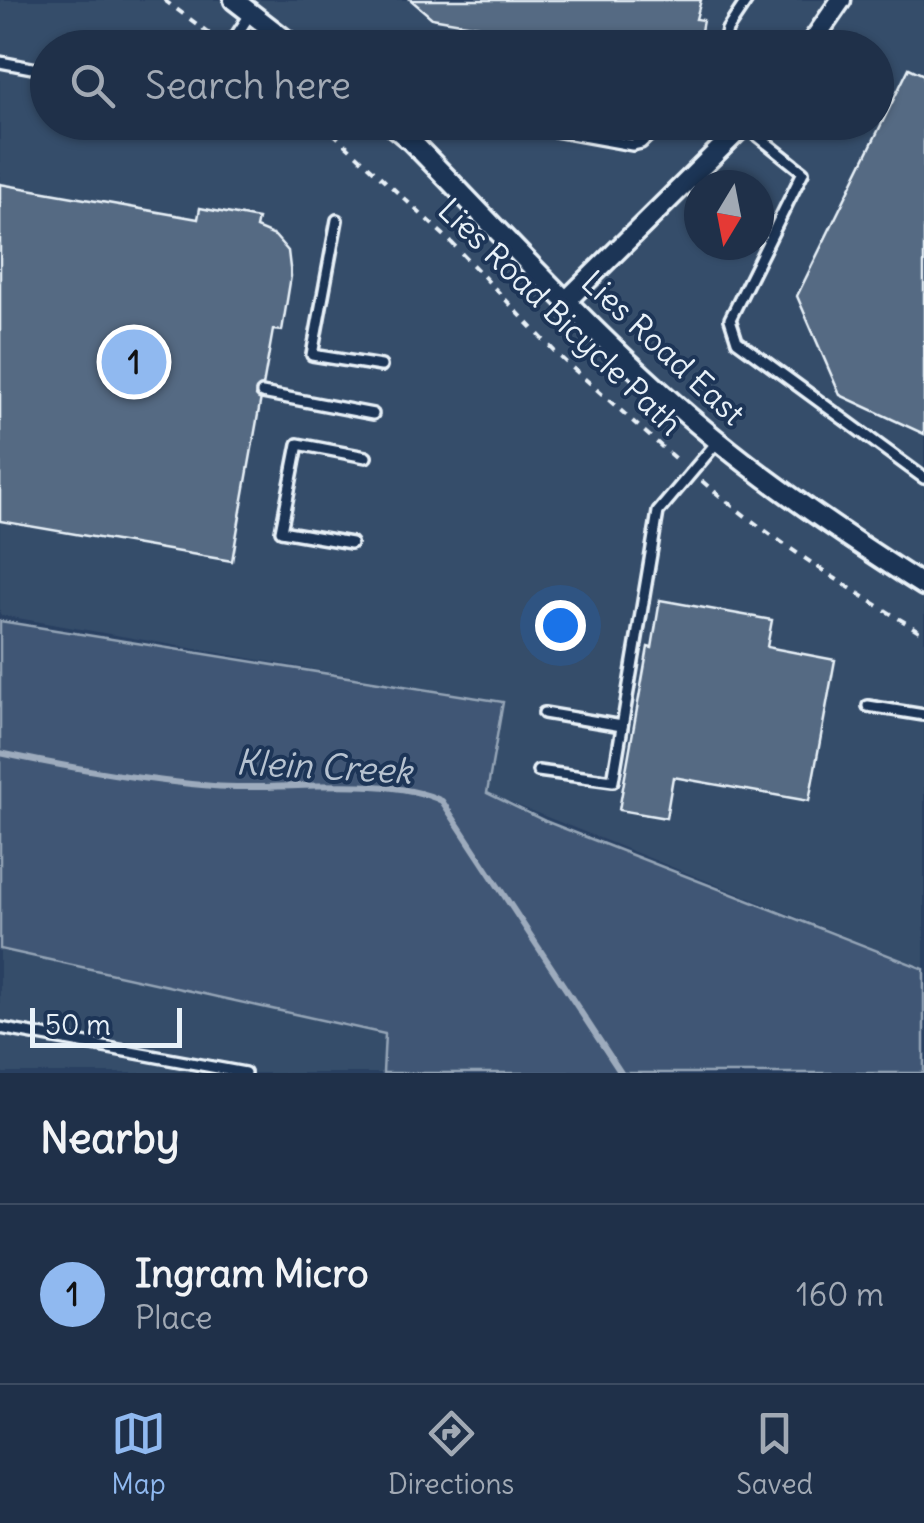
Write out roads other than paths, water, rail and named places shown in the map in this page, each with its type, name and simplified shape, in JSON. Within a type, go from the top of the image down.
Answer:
[{"type":"street","points":[[234,0],[274,30]]},
{"type":"street","points":[[820,30],[841,0]]},
{"type":"street","name":"Lies Road East","points":[[422,140],[566,301],[718,441],[822,520],[924,586]]},
{"type":"street","points":[[566,301],[730,140]]},
{"type":"lane","points":[[727,30],[747,0]]},
{"type":"lane","points":[[239,30],[251,12]]},
{"type":"lane","points":[[0,62],[30,68]]},
{"type":"lane","points":[[604,140],[632,145],[645,140]]},
{"type":"lane","points":[[765,140],[803,172],[730,319],[738,341],[924,478]]},
{"type":"lane","points":[[337,220],[312,354],[381,366]]},
{"type":"lane","points":[[262,394],[373,414]]},
{"type":"lane","points":[[538,771],[613,781],[658,512],[718,441]]},
{"type":"lane","points":[[351,544],[282,530],[298,444],[366,457]]},
{"type":"lane","points":[[868,706],[924,714]]},
{"type":"lane","points":[[544,713],[622,726]]},
{"type":"lane","points":[[0,1028],[245,1073]]},
{"type":"waterway","name":"Klein Creek","points":[[0,753],[186,783],[391,788],[442,801],[621,1073]]},
{"type":"place","name":"Ingram Micro","points":[[134,362]]}]
